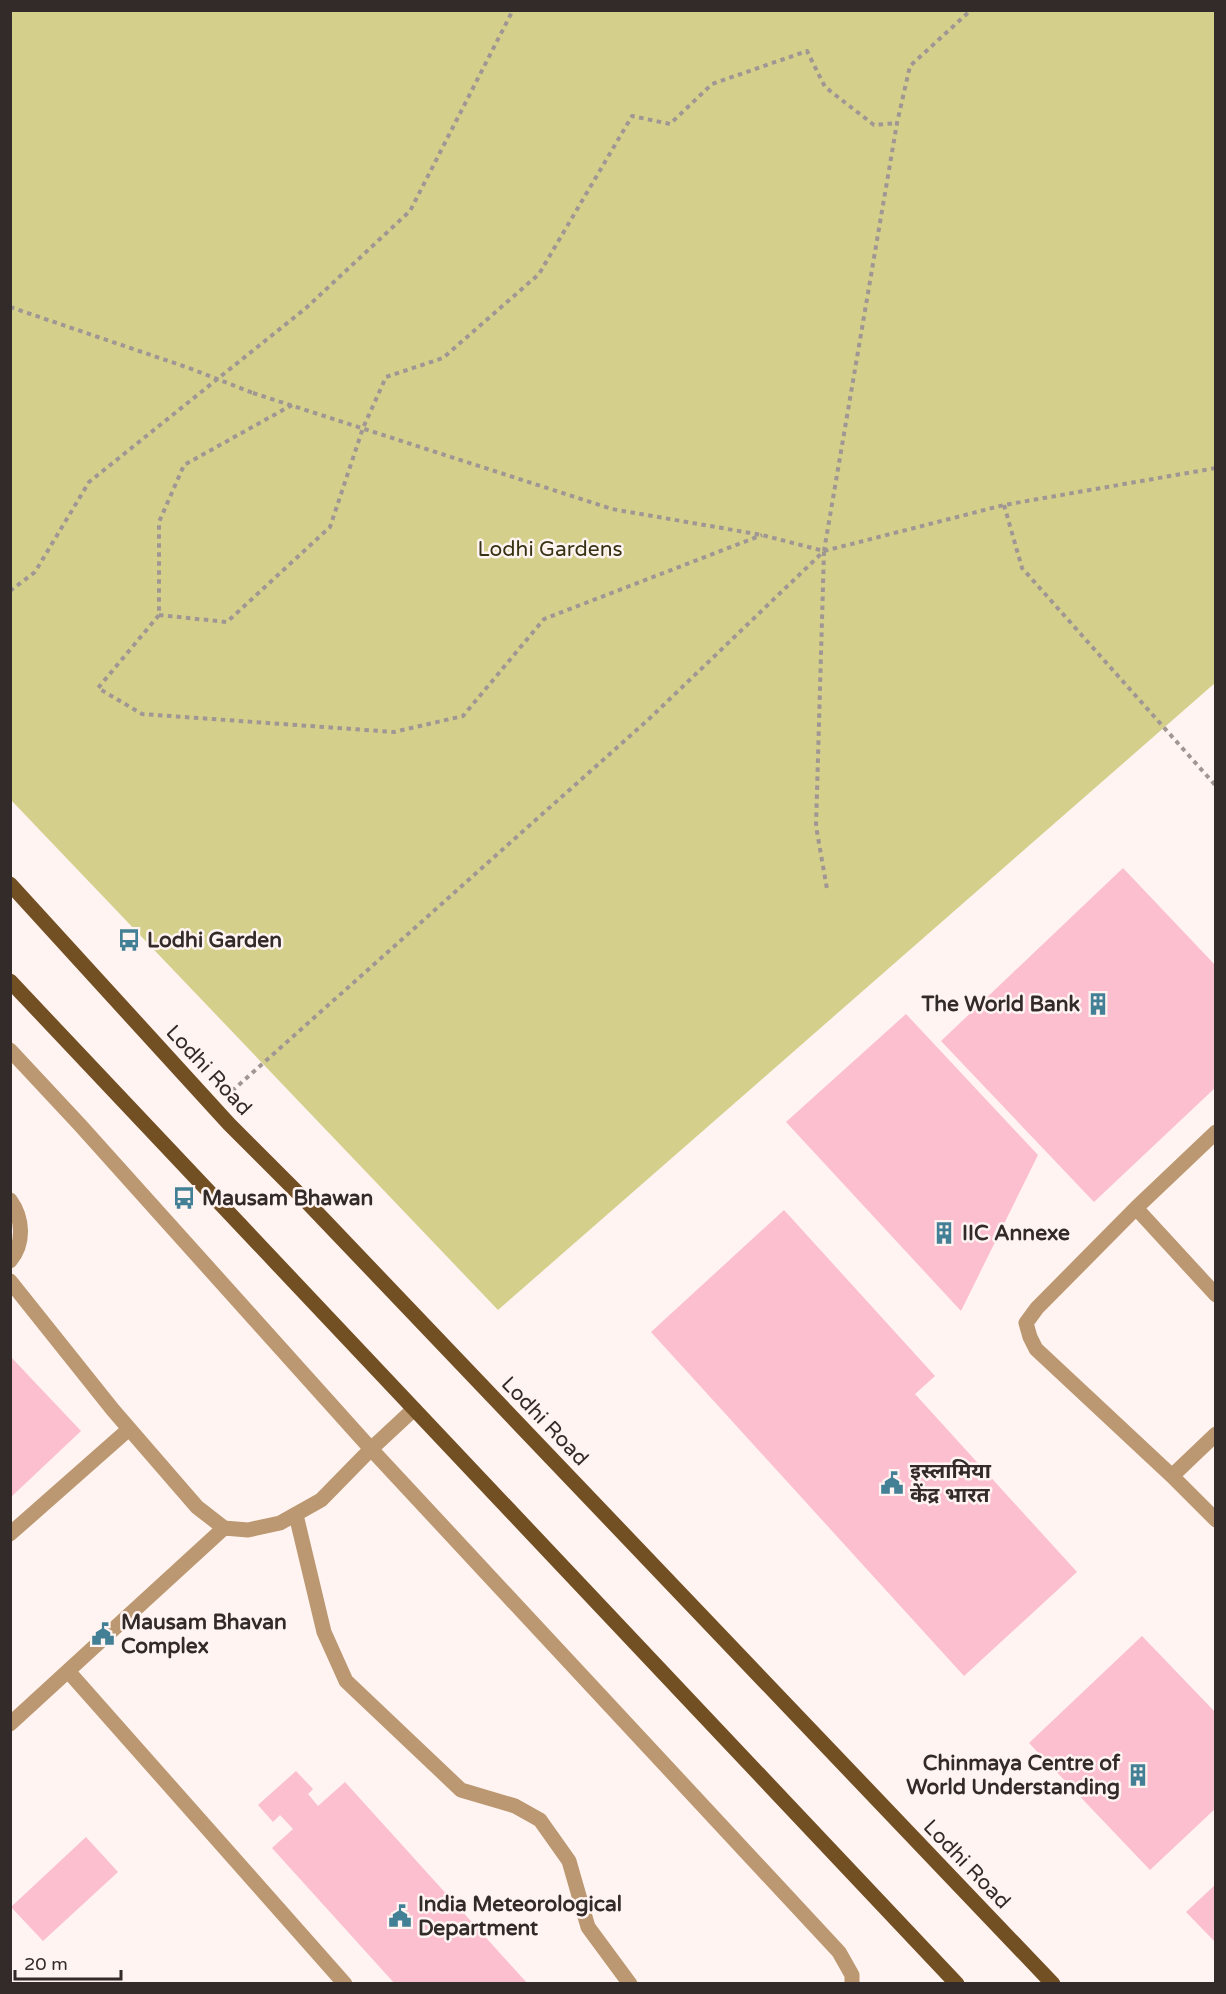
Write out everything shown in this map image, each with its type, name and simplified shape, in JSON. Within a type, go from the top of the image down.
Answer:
[{"type":"main road","name":"Lodhi Road","points":[[10,884],[213,1107],[305,1200],[1053,1983]]},
{"type":"main road","points":[[10,981],[957,1983]]},
{"type":"street","points":[[10,1050],[371,1449],[839,1952],[852,1975],[852,1983]]},
{"type":"street","points":[[1215,1132],[1037,1308],[1026,1323],[1036,1349],[1172,1476],[1215,1520]]},
{"type":"street","points":[[10,1200],[16,1208],[21,1224],[20,1240],[10,1261]]},
{"type":"street","points":[[1136,1208],[1215,1295]]},
{"type":"street","points":[[10,1281],[129,1428],[197,1507],[224,1528],[248,1530],[280,1523],[321,1500],[414,1409]]},
{"type":"street","points":[[10,1534],[129,1428]]},
{"type":"street","points":[[1172,1476],[1215,1434]]},
{"type":"street","points":[[296,1515],[324,1632],[346,1682],[461,1790],[515,1806],[540,1820],[569,1861],[588,1927],[630,1983]]},
{"type":"street","points":[[10,1724],[224,1528]]},
{"type":"street","points":[[68,1671],[345,1983]]},
{"type":"path","points":[[10,591],[35,572],[89,482],[306,308],[410,211],[513,10]]},
{"type":"path","points":[[827,889],[816,826],[824,551],[897,123],[910,66],[971,10]]},
{"type":"path","points":[[159,615],[227,622],[330,527],[363,428],[386,377],[442,358],[539,273],[632,116],[670,124],[712,84],[807,51],[825,87],[874,125],[897,123]]},
{"type":"path","points":[[10,307],[189,368],[253,393],[612,509],[762,535],[824,551],[1004,505],[1215,468]]},
{"type":"path","points":[[292,405],[184,465],[159,522],[159,615],[98,688],[142,714],[394,732],[463,716],[544,619],[762,535]]},
{"type":"path","points":[[1004,505],[1022,568],[1215,786]]},
{"type":"path","points":[[213,1107],[650,718],[824,551]]},
{"type":"green space","name":"Lodhi Gardens","points":[[11,10],[1215,11],[1215,683],[498,1310],[11,800]]},
{"type":"building","name":"The World Bank","points":[[1123,868],[1216,966],[1216,1087],[1094,1202],[941,1041]]},
{"type":"building","name":"IIC Annexe","points":[[906,1014],[1038,1155],[961,1311],[786,1122]]},
{"type":"building","name":"इस्लामिया केंद्र भारत","points":[[784,1210],[935,1376],[915,1394],[1077,1572],[964,1676],[651,1332]]},
{"type":"building","points":[[10,1356],[81,1431],[10,1498]]},
{"type":"building","name":"Chinmaya Centre of World Understanding","points":[[1142,1636],[1216,1713],[1216,1808],[1150,1870],[1029,1743]]},
{"type":"building","name":"India Meteorological Department","points":[[296,1771],[313,1789],[308,1794],[318,1806],[345,1782],[528,1984],[395,1984],[272,1848],[293,1829],[280,1815],[273,1822],[258,1805]]},
{"type":"building","points":[[86,1837],[118,1872],[43,1941],[11,1907]]},
{"type":"building","points":[[1216,1884],[1216,1943],[1186,1912]]},
{"type":"place","name":"Lodhi Garden","points":[[129,940]]},
{"type":"place","name":"The World Bank","points":[[1098,1004]]},
{"type":"place","name":"Mausam Bhawan","points":[[184,1198]]},
{"type":"place","name":"IIC Annexe","points":[[944,1233]]},
{"type":"place","name":"इस्लामिया केंद्र भारत","points":[[892,1483]]},
{"type":"place","name":"Mausam Bhavan Complex","points":[[103,1634]]},
{"type":"place","name":"Chinmaya Centre of World Understanding","points":[[1138,1775]]},
{"type":"place","name":"India Meteorological Department","points":[[400,1916]]}]
